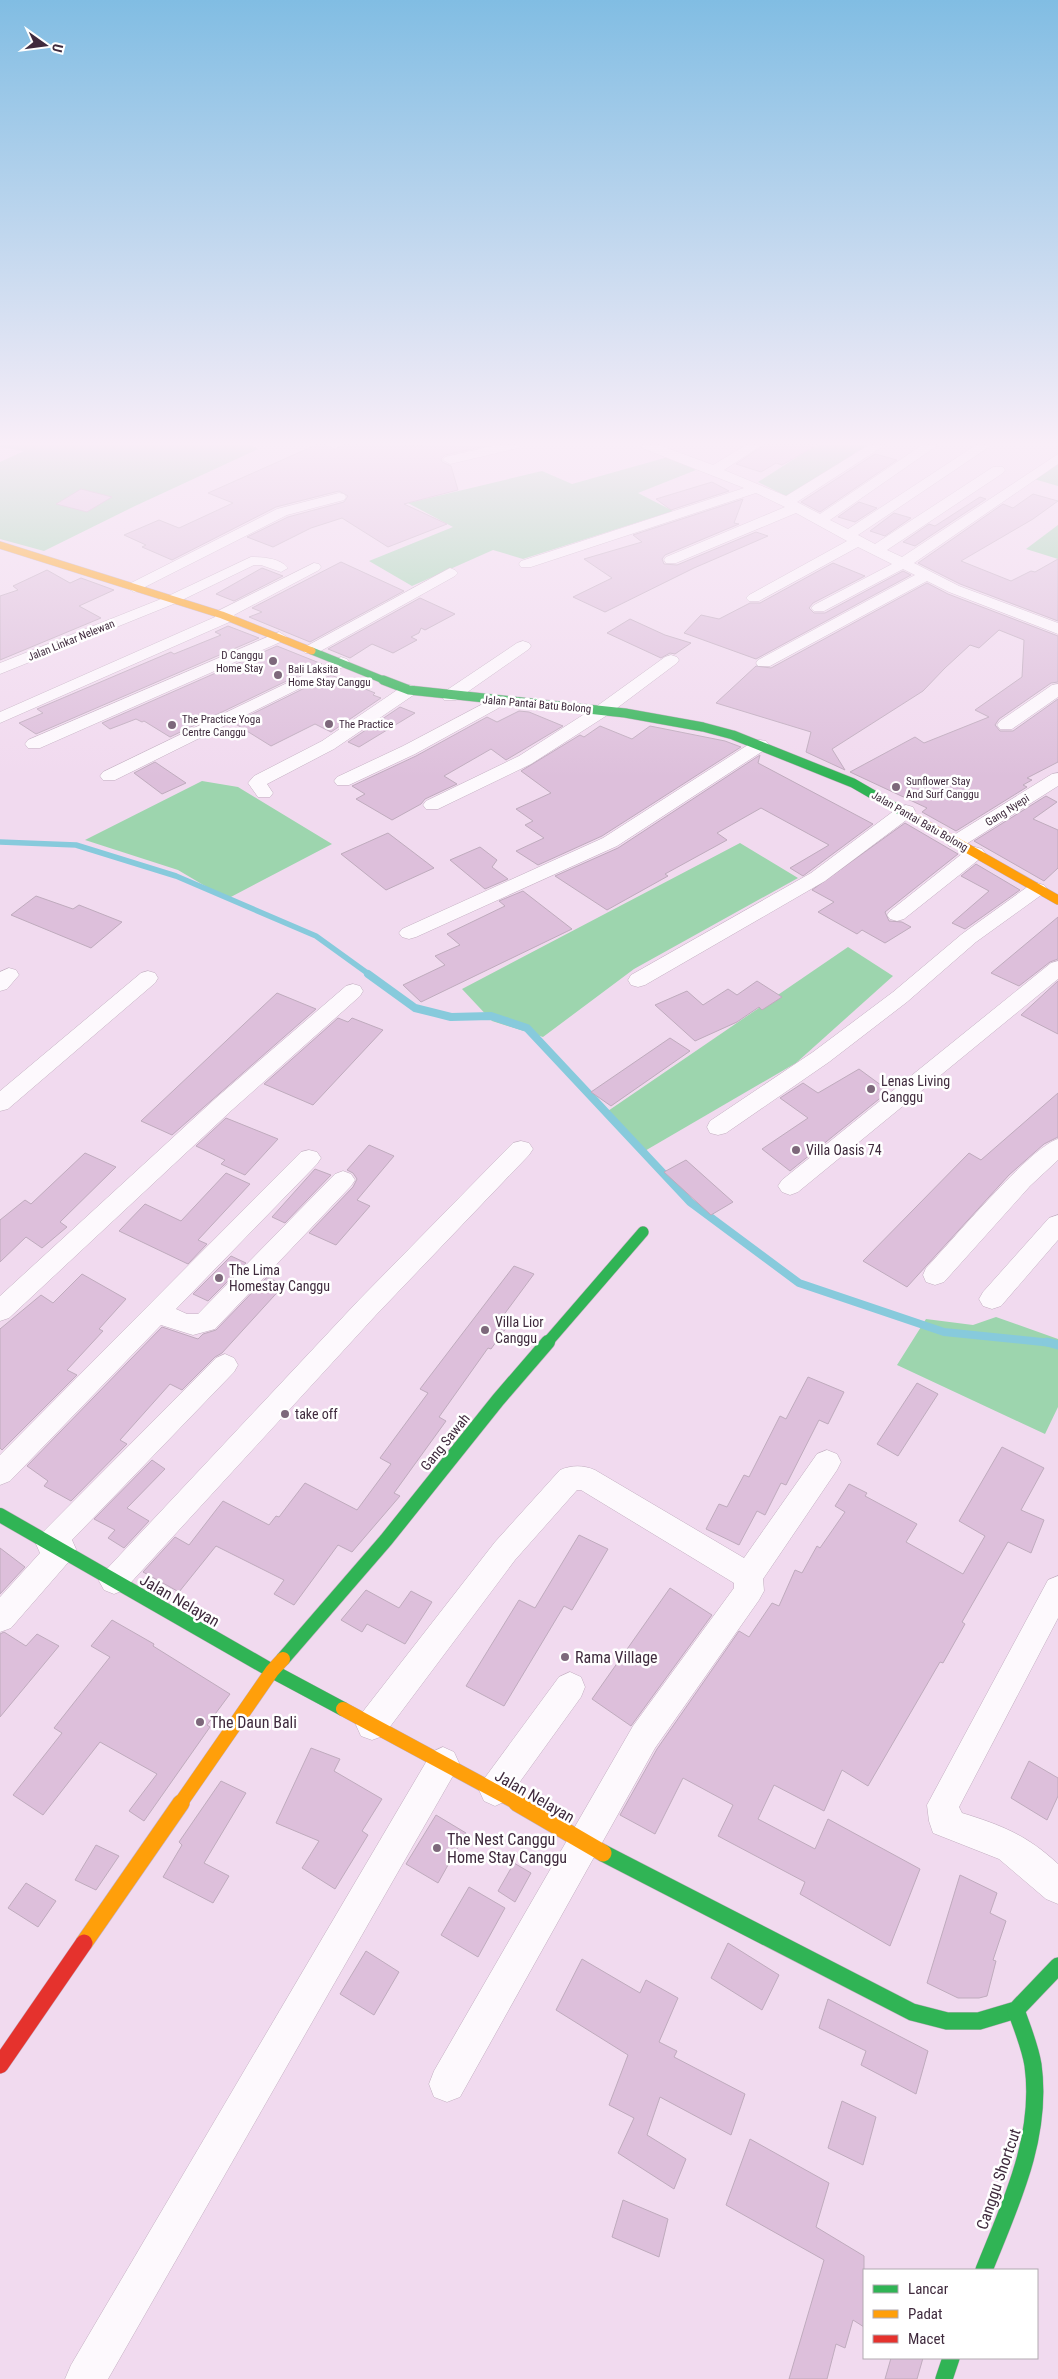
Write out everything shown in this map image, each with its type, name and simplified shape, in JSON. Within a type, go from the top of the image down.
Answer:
[{"type":"street","name":"Jalan Pantai Batu Bolong","points":[[35,556],[225,616],[410,690],[498,701],[603,710],[703,727],[760,745],[853,784],[906,811],[974,853],[1058,900]]},
{"type":"street","points":[[134,587],[195,556]]},
{"type":"street","points":[[526,564],[550,556]]},
{"type":"street","points":[[670,560],[679,556]]},
{"type":"street","points":[[754,598],[823,556]]},
{"type":"street","points":[[889,556],[954,589],[1058,629]]},
{"type":"street","points":[[819,608],[914,556]]},
{"type":"street","name":"Jalan Linkar Nelewan","points":[[0,669],[171,600],[251,561],[263,561],[281,568]]},
{"type":"street","points":[[0,718],[225,616],[314,567]]},
{"type":"street","points":[[311,650],[450,572]]},
{"type":"street","points":[[764,663],[927,575]]},
{"type":"street","points":[[34,744],[279,638]]},
{"type":"street","points":[[450,696],[524,646]]},
{"type":"street","points":[[432,805],[525,760],[603,710],[671,660]]},
{"type":"street","points":[[109,776],[341,662]]},
{"type":"street","points":[[264,793],[257,783],[260,780],[328,745],[410,690]]},
{"type":"street","points":[[1006,725],[1058,690]]},
{"type":"street","points":[[343,781],[409,750],[498,701]]},
{"type":"street","points":[[410,933],[610,842],[760,745]]},
{"type":"street","name":"Gang Nyepi","points":[[956,842],[1058,778]]},
{"type":"street","points":[[638,980],[818,877],[906,811]]},
{"type":"street","points":[[897,915],[974,853]]},
{"type":"street","points":[[718,1127],[828,1051],[900,997],[969,938],[1037,889]]},
{"type":"street","points":[[790,1186],[1058,968]]},
{"type":"street","points":[[0,1103],[148,978]]},
{"type":"street","points":[[0,1311],[224,1104],[353,991]]},
{"type":"street","points":[[935,1275],[1022,1180],[1058,1147]]},
{"type":"street","points":[[114,1581],[367,1308],[521,1149]]},
{"type":"street","points":[[0,1473],[309,1158]]},
{"type":"street","points":[[158,1312],[184,1325],[195,1326],[206,1322],[343,1180]]},
{"type":"street","points":[[992,1299],[1058,1224]]},
{"type":"street","name":"Gang Sawah","points":[[0,2065],[272,1671],[386,1540],[498,1400],[643,1232]]},
{"type":"street","points":[[0,1618],[56,1546],[225,1365]]},
{"type":"street","points":[[447,2084],[644,1737],[749,1591],[748,1576],[827,1462]]},
{"type":"street","points":[[372,1725],[505,1551],[570,1478],[585,1478],[748,1576]]},
{"type":"street","name":"Jalan Nelayan","points":[[0,1515],[272,1671],[495,1790],[584,1844],[912,2012],[948,2021],[979,2021],[1016,2010],[1058,1966]]},
{"type":"street","points":[[1058,1589],[943,1805],[945,1821],[959,1830],[994,1839],[1028,1859],[1058,1887]]},
{"type":"street","points":[[495,1790],[570,1688]]},
{"type":"street","points":[[85,2379],[443,1763]]},
{"type":"street","name":"Canggu Shortcut","points":[[984,2269],[1032,2138],[1035,2083],[1033,2066],[1016,2010]]},
{"type":"street","points":[[944,2379],[952,2359]]},
{"type":"green space","points":[[381,556],[479,556],[412,586],[369,561]]},
{"type":"green space","points":[[513,556],[532,556],[523,559]]},
{"type":"green space","points":[[202,781],[238,787],[332,844],[227,899],[178,870],[85,840]]},
{"type":"green space","points":[[740,843],[798,878],[634,969],[543,1037],[492,1021],[462,989]]},
{"type":"green space","points":[[848,947],[893,976],[796,1063],[643,1152],[605,1113]]},
{"type":"green space","points":[[996,1317],[1058,1339],[1058,1407],[1045,1434],[897,1365],[926,1319],[973,1325]]},
{"type":"building","points":[[163,556],[180,556],[172,560]]},
{"type":"building","points":[[594,556],[664,556],[662,559],[664,564],[677,565],[698,556],[722,556],[605,612],[573,597],[612,578],[584,559]]},
{"type":"building","points":[[928,556],[970,556],[961,561],[1011,581],[1031,571],[1035,572],[1058,559],[1058,621],[960,584],[918,563]]},
{"type":"building","points":[[341,562],[404,591],[310,642],[249,617],[262,612],[252,608]]},
{"type":"building","points":[[833,563],[865,576],[813,603],[809,608],[814,613],[825,613],[903,571],[911,575],[756,659],[684,633],[701,615],[719,619],[750,603],[760,603]]},
{"type":"building","points":[[262,568],[283,576],[234,601],[216,594]]},
{"type":"building","points":[[47,570],[70,583],[81,578],[114,590],[79,606],[101,618],[0,660],[0,596],[18,590],[13,586]]},
{"type":"building","points":[[927,583],[948,594],[1058,636],[1058,682],[1051,683],[999,719],[995,725],[1000,731],[1013,731],[1058,699],[1058,762],[1027,778],[1032,780],[1023,785],[1027,787],[956,831],[922,812],[927,808],[850,772],[915,737],[924,743],[989,717],[975,710],[1022,677],[1024,640],[999,630],[979,648],[970,645],[923,691],[832,749],[845,770],[806,752],[811,732],[716,703],[756,666],[771,668]]},
{"type":"building","points":[[420,598],[455,614],[425,630],[421,628],[419,633],[411,637],[417,640],[393,653],[372,644],[350,658],[328,649]]},
{"type":"building","points":[[630,619],[665,635],[691,643],[675,654],[670,653],[661,658],[607,633]]},
{"type":"building","points":[[228,626],[259,638],[36,734],[19,723],[43,713],[37,709],[171,652],[174,654],[221,635],[215,632]]},
{"type":"building","points":[[277,646],[322,664],[170,737],[144,721],[136,719],[110,729],[102,723]]},
{"type":"building","points":[[331,675],[375,693],[373,695],[381,698],[331,732],[315,724],[271,746],[234,723]]},
{"type":"building","points":[[400,707],[415,713],[359,747],[348,742]]},
{"type":"building","points":[[519,711],[529,712],[563,726],[506,760],[491,749],[444,776],[457,784],[425,799],[421,804],[392,820],[356,799],[365,794],[352,786],[416,756],[487,717],[497,722]]},
{"type":"building","points":[[600,726],[632,739],[650,726],[725,741],[741,747],[602,836],[538,865],[516,851],[544,838],[525,825],[533,821],[516,809],[551,793],[521,771],[580,735],[584,737]]},
{"type":"building","points":[[760,755],[758,763],[873,824],[803,876],[790,868],[829,845],[761,808],[717,833],[727,840],[665,874],[668,876],[607,910],[555,876],[618,848]]},
{"type":"building","points":[[155,762],[186,783],[162,794],[134,773]]},
{"type":"building","points":[[1046,796],[1057,802],[1033,819],[1058,830],[1058,868],[1044,881],[974,841]]},
{"type":"building","points":[[905,823],[958,854],[885,912],[889,921],[902,922],[911,927],[885,943],[862,930],[857,934],[818,912],[834,902],[812,890]]},
{"type":"building","points":[[388,833],[434,868],[386,890],[341,854]]},
{"type":"building","points":[[480,847],[497,860],[492,867],[508,879],[485,889],[450,860]]},
{"type":"building","points":[[976,864],[1020,890],[965,929],[952,923],[989,891],[961,876]]},
{"type":"building","points":[[523,891],[572,929],[421,1002],[403,985],[445,965],[435,956],[460,945],[447,934],[505,906],[499,901]]},
{"type":"building","points":[[36,896],[73,909],[79,905],[122,922],[91,948],[11,915]]},
{"type":"building","points":[[1058,917],[1058,959],[1050,962],[1019,986],[991,973]]},
{"type":"building","points":[[757,981],[782,997],[762,1010],[759,1007],[737,1022],[695,1041],[655,1005],[687,991],[703,1005],[728,989],[737,995]]},
{"type":"building","points":[[1058,981],[1058,1034],[1021,1015]]},
{"type":"building","points":[[277,993],[316,1009],[172,1135],[141,1121]]},
{"type":"building","points":[[338,1018],[348,1022],[352,1018],[383,1030],[313,1105],[264,1084]]},
{"type":"building","points":[[670,1038],[690,1051],[611,1106],[591,1092]]},
{"type":"building","points":[[859,1069],[889,1091],[790,1171],[762,1149],[808,1118],[780,1098],[803,1083],[818,1093]]},
{"type":"building","points":[[1058,1093],[1058,1137],[1044,1144],[1009,1175],[907,1287],[863,1261],[969,1153],[981,1160]]},
{"type":"building","points":[[226,1118],[278,1139],[245,1175],[221,1164],[225,1160],[196,1146]]},
{"type":"building","points":[[369,1145],[394,1156],[357,1200],[370,1206],[336,1245],[309,1233],[353,1187],[357,1179],[353,1173],[347,1170]]},
{"type":"building","points":[[85,1153],[116,1167],[60,1222],[67,1227],[42,1248],[26,1237],[0,1262],[0,1220],[25,1200],[31,1204]]},
{"type":"building","points":[[686,1160],[733,1202],[711,1215],[664,1172]]},
{"type":"building","points":[[315,1169],[331,1175],[285,1223],[272,1217]]},
{"type":"building","points":[[226,1173],[250,1184],[198,1240],[207,1244],[188,1264],[119,1231],[145,1204],[181,1221]]},
{"type":"building","name":"The Lima Homestay Canggu","points":[[231,1256],[246,1263],[208,1301],[193,1294]]},
{"type":"building","points":[[514,1266],[534,1274],[500,1320],[509,1324],[491,1349],[488,1348],[439,1417],[446,1421],[394,1493],[400,1496],[352,1552],[338,1545],[294,1605],[274,1594],[284,1580],[216,1546],[179,1592],[143,1572],[175,1537],[189,1545],[223,1501],[269,1525],[276,1516],[279,1517],[305,1483],[357,1510],[391,1464],[380,1458],[428,1393],[420,1389]]},
{"type":"building","points":[[82,1274],[126,1299],[99,1329],[103,1331],[67,1370],[77,1375],[2,1450],[0,1448],[0,1329],[41,1295],[53,1303]]},
{"type":"building","points":[[267,1277],[284,1285],[222,1353],[215,1357],[182,1390],[170,1384],[120,1440],[127,1444],[71,1501],[44,1486],[48,1481],[27,1466],[162,1327],[198,1339],[203,1334],[216,1330]]},
{"type":"building","points":[[808,1377],[844,1392],[828,1424],[819,1420],[786,1485],[781,1483],[765,1515],[757,1511],[739,1545],[706,1529],[719,1504],[727,1507],[744,1475],[749,1477],[780,1416],[786,1419]]},
{"type":"building","points":[[917,1383],[938,1394],[898,1456],[877,1444]]},
{"type":"building","points":[[1002,1447],[1044,1468],[1021,1510],[1044,1520],[1031,1553],[1008,1542],[962,1622],[965,1624],[943,1663],[940,1662],[868,1786],[842,1770],[824,1811],[774,1785],[758,1819],[815,1849],[828,1819],[920,1869],[890,1946],[800,1894],[805,1882],[718,1836],[733,1805],[683,1778],[655,1834],[620,1815],[657,1749],[739,1631],[749,1637],[772,1603],[779,1606],[795,1570],[802,1573],[817,1546],[820,1548],[845,1512],[835,1506],[849,1484],[867,1493],[865,1496],[917,1524],[906,1542],[963,1574],[985,1536],[959,1521]]},
{"type":"building","points":[[152,1460],[165,1469],[127,1508],[149,1521],[124,1548],[108,1538],[115,1530],[94,1519]]},
{"type":"building","points":[[579,1535],[608,1549],[572,1610],[564,1606],[504,1706],[466,1686],[519,1600],[535,1608]]},
{"type":"building","points":[[0,1548],[25,1567],[0,1594]]},
{"type":"building","points":[[670,1588],[712,1615],[631,1726],[592,1699]]},
{"type":"building","points":[[366,1590],[399,1608],[411,1591],[432,1602],[405,1644],[367,1624],[362,1632],[341,1620]]},
{"type":"building","points":[[112,1620],[154,1644],[153,1646],[230,1694],[207,1725],[210,1727],[144,1821],[129,1811],[157,1774],[100,1742],[43,1815],[13,1795],[62,1733],[54,1728],[110,1657],[91,1646]]},
{"type":"building","points":[[4,1632],[26,1646],[37,1634],[59,1646],[0,1717],[0,1634]]},
{"type":"building","points":[[311,1748],[340,1759],[334,1771],[382,1799],[362,1831],[368,1835],[335,1889],[302,1868],[319,1841],[276,1823]]},
{"type":"building","points":[[1029,1761],[1058,1778],[1058,1796],[1047,1820],[1011,1798]]},
{"type":"building","points":[[221,1781],[246,1793],[204,1863],[229,1876],[213,1903],[163,1877],[182,1845],[179,1842]]},
{"type":"building","name":"The Nest Canggu Home Stay Canggu","points":[[436,1815],[466,1833],[438,1883],[406,1864]]},
{"type":"building","points":[[96,1845],[119,1856],[96,1890],[75,1880]]},
{"type":"building","points":[[514,1863],[531,1873],[515,1902],[498,1891]]},
{"type":"building","points":[[960,1875],[997,1893],[990,1913],[1006,1921],[993,1960],[996,1961],[987,1996],[979,1998],[958,1998],[927,1983]]},
{"type":"building","points":[[26,1883],[56,1901],[38,1927],[8,1908]]},
{"type":"building","points":[[469,1887],[505,1908],[478,1957],[441,1935]]},
{"type":"building","points":[[728,1943],[779,1975],[762,2010],[711,1978]]},
{"type":"building","points":[[366,1951],[399,1972],[374,2015],[340,1994]]},
{"type":"building","points":[[582,1959],[640,1993],[646,1980],[678,1998],[659,2042],[677,2051],[674,2057],[745,2094],[731,2135],[660,2097],[647,2135],[686,2159],[674,2189],[618,2153],[634,2118],[609,2105],[628,2055],[556,2010]]},
{"type":"building","points":[[828,1999],[928,2051],[916,2094],[861,2065],[866,2051],[819,2028]]},
{"type":"building","points":[[842,2101],[876,2117],[863,2165],[828,2148]]},
{"type":"building","points":[[750,2139],[829,2183],[816,2227],[864,2256],[864,2269],[863,2326],[853,2320],[845,2348],[836,2344],[827,2379],[789,2379],[824,2260],[726,2205]]},
{"type":"building","points":[[623,2200],[668,2219],[659,2257],[612,2237]]},
{"type":"building","points":[[891,2359],[923,2359],[917,2379],[885,2379]]},
{"type":"waterway","points":[[0,842],[76,845],[176,876],[316,936],[370,975]]},
{"type":"waterway","points":[[368,974],[415,1008],[451,1017],[491,1016],[527,1028],[690,1202],[799,1283],[944,1332],[1050,1343]]},
{"type":"waterway","points":[[1050,1343],[1058,1345]]},
{"type":"traffic: fast","points":[[312,651],[409,690],[625,713],[703,727],[733,735],[853,783],[905,813]]},
{"type":"traffic: fast","points":[[283,1659],[386,1540],[498,1400],[643,1232]]},
{"type":"traffic: fast","points":[[0,1515],[272,1671],[343,1709]]},
{"type":"traffic: fast","points":[[603,1853],[912,2012],[947,2021],[979,2021],[1016,2010],[1058,1966]]},
{"type":"traffic: fast","points":[[984,2269],[1022,2170],[1034,2118],[1033,2065],[1016,2010]]},
{"type":"traffic: fast","points":[[944,2379],[951,2359]]},
{"type":"traffic: slow","points":[[35,556],[222,615],[312,651]]},
{"type":"traffic: slow","points":[[905,813],[1058,900]]},
{"type":"traffic: slow","points":[[84,1943],[272,1671],[283,1659]]},
{"type":"traffic: slow","points":[[343,1709],[495,1790],[603,1853]]},
{"type":"traffic: jam","points":[[0,2065],[84,1943]]},
{"type":"place","name":"D Canggu Home Stay","points":[[273,661]]},
{"type":"place","name":"Bali Laksita Home Stay Canggu","points":[[278,675]]},
{"type":"place","name":"The Practice","points":[[329,724]]},
{"type":"place","name":"The Practice Yoga Centre Canggu","points":[[172,725]]},
{"type":"place","name":"Sunflower Stay And Surf Canggu","points":[[896,787]]},
{"type":"place","name":"Lenas Living Canggu","points":[[871,1089]]},
{"type":"place","name":"Villa Oasis 74","points":[[796,1150]]},
{"type":"place","name":"The Lima Homestay Canggu","points":[[219,1278]]},
{"type":"place","name":"Villa Lior Canggu","points":[[485,1330]]},
{"type":"place","name":"take off","points":[[285,1414]]},
{"type":"place","name":"Rama Village","points":[[565,1657]]},
{"type":"place","name":"The Daun Bali","points":[[200,1722]]},
{"type":"place","name":"The Nest Canggu Home Stay Canggu","points":[[437,1848]]}]
